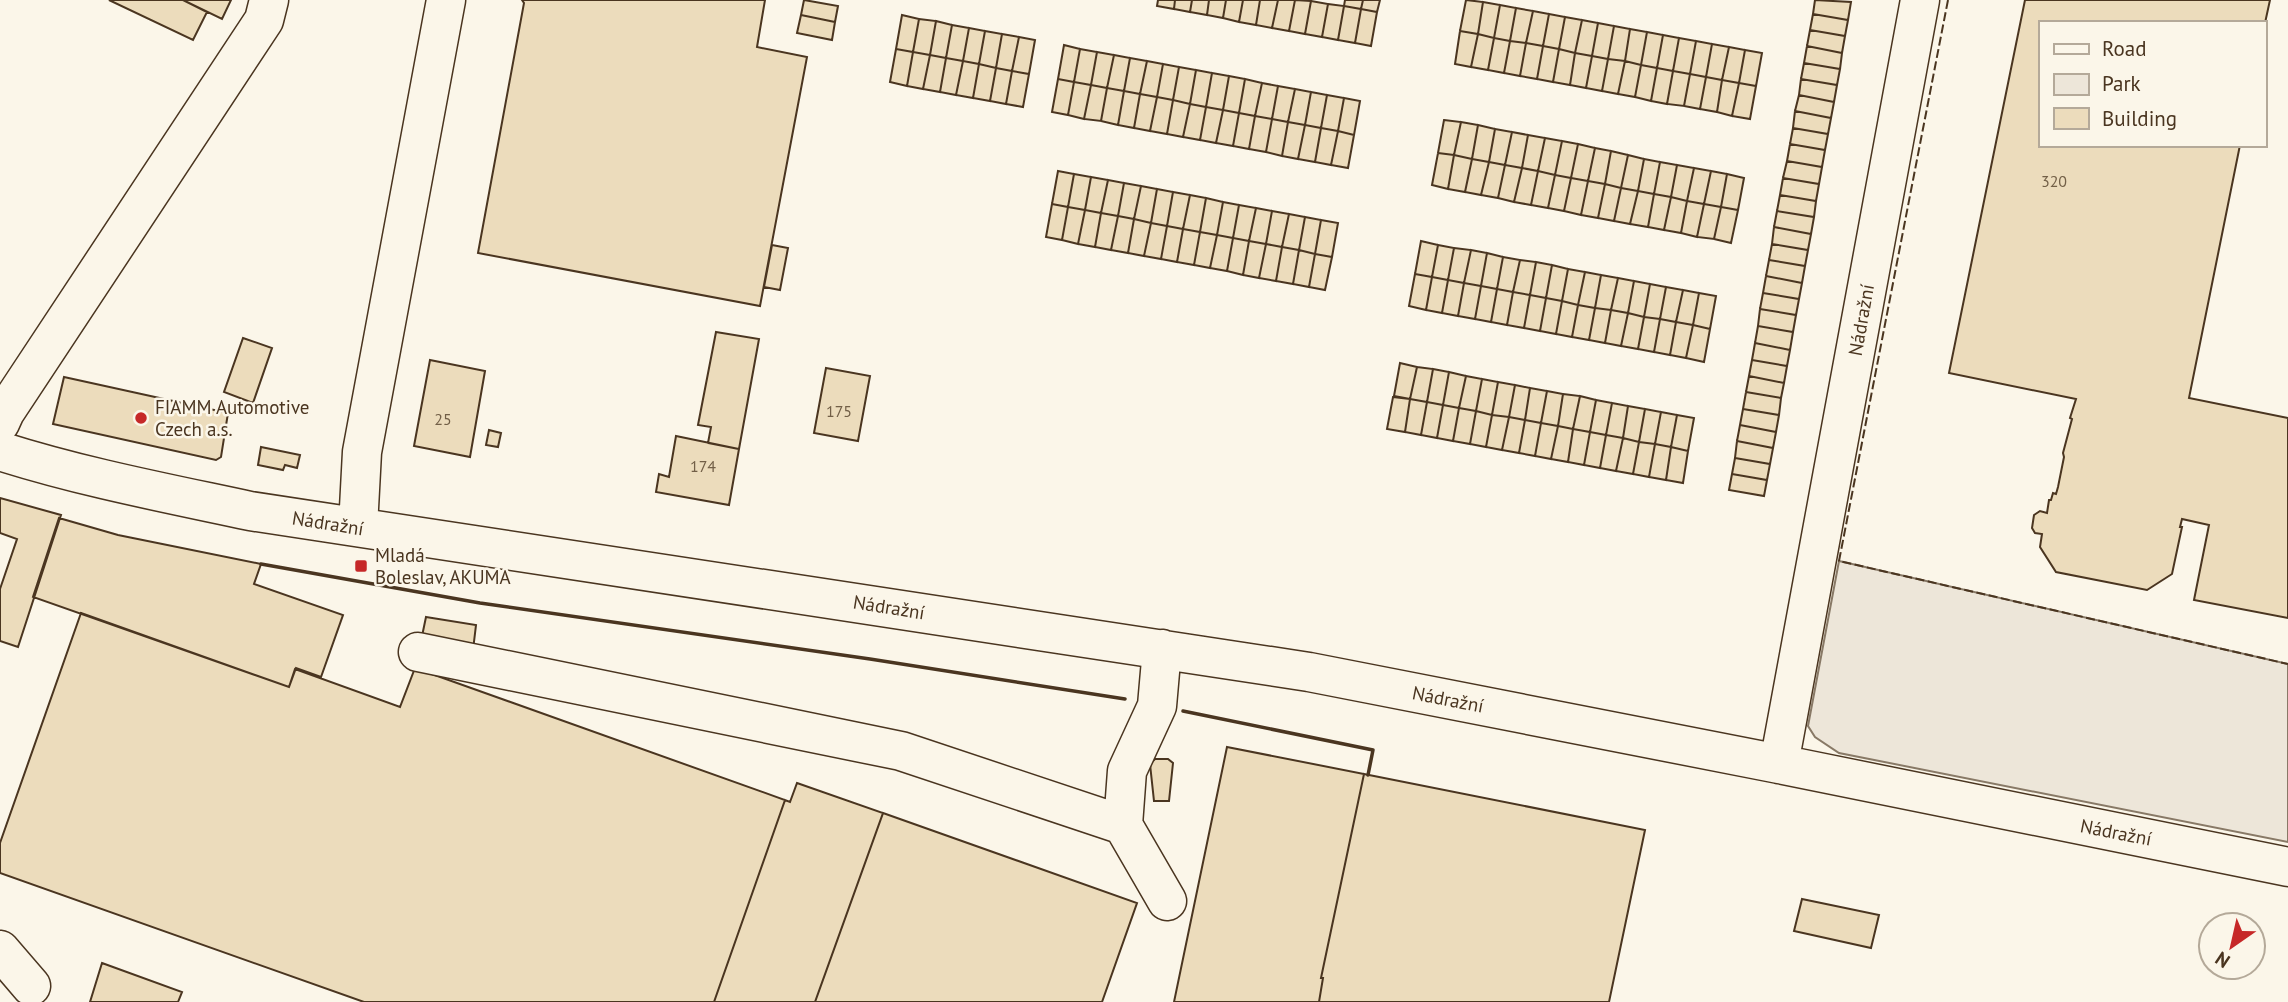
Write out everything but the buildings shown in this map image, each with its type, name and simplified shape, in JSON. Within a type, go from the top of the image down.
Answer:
[{"type":"street","points":[[0,423],[264,20],[269,0]]},
{"type":"street","points":[[358,527],[362,452],[446,0]]},
{"type":"street","name":"Nádražní","points":[[1779,764],[1920,0]]},
{"type":"street","name":"Nádražní","points":[[0,451],[123,485],[250,511],[1309,672],[2288,867]]},
{"type":"street","points":[[1162,649],[1157,706],[1127,771],[1123,825],[1167,901]]},
{"type":"street","points":[[418,652],[901,751],[1123,825]]},
{"type":"street","points":[[0,950],[31,986]]},
{"type":"green space","points":[[1839,561],[2288,664],[2288,842],[1839,753],[1815,737],[1808,726]]},
{"type":"fence","points":[[1948,0],[1839,561],[2288,664]]},
{"type":"wall","points":[[261,564],[480,603],[1125,699]]},
{"type":"wall","points":[[1183,711],[1373,750],[1368,775]]},
{"type":"place","name":"FIAMM Automotive Czech a.s.","points":[[141,418]]},
{"type":"place","name":"Mladá Boleslav, AKUMA","points":[[361,566]]}]
